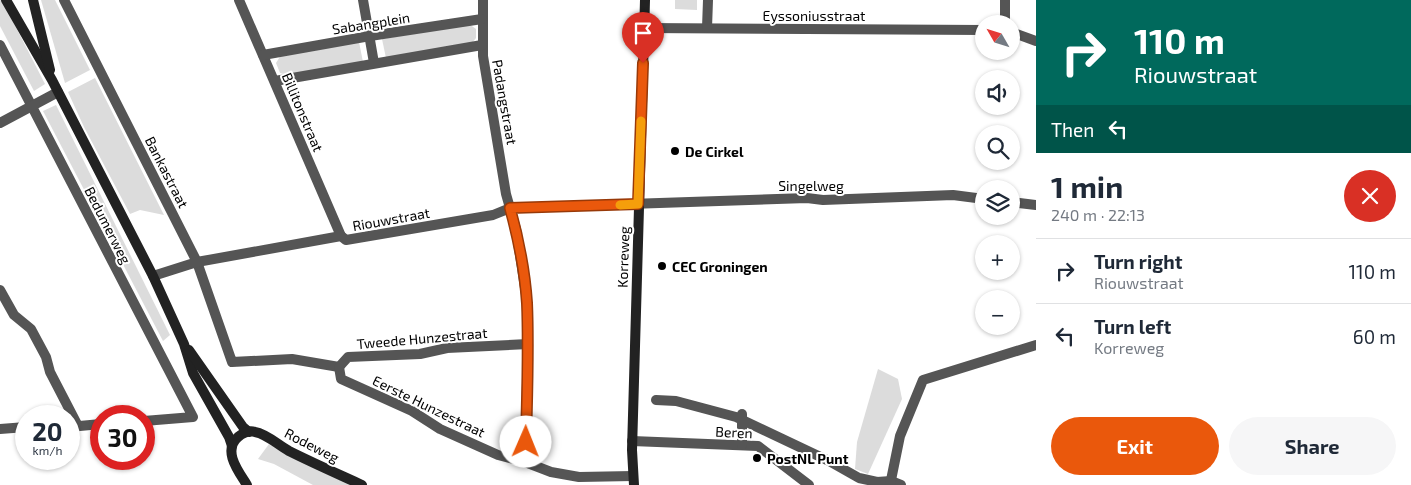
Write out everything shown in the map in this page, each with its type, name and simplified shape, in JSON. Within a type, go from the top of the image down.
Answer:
[{"type":"main road","name":"Bedumerweg","points":[[6,0],[52,80],[153,276],[184,344],[193,373],[229,437],[232,446],[232,459],[247,485]]},
{"type":"main road","name":"Bedumerweg","points":[[33,0],[52,80]]},
{"type":"main road","name":"Korreweg","points":[[634,480],[632,441],[645,0]]},
{"type":"main road","name":"Bedumerweg","points":[[184,344],[243,427],[249,432]]},
{"type":"main road","points":[[232,446],[239,436],[249,432]]},
{"type":"main road","name":"Rodeweg","points":[[249,432],[263,434],[294,453],[362,485]]},
{"type":"street","name":"Bankastraat","points":[[64,0],[197,262],[232,362],[292,359],[339,367]]},
{"type":"street","name":"Billitonstraat","points":[[239,0],[341,236]]},
{"type":"street","points":[[363,0],[374,63]]},
{"type":"street","name":"Padangstraat","points":[[484,0],[482,45],[510,208],[516,229],[527,300],[528,344],[525,462]]},
{"type":"street","points":[[707,28],[708,0]]},
{"type":"street","points":[[1005,0],[1005,15]]},
{"type":"street","name":"Sabangplein","points":[[263,55],[482,19]]},
{"type":"street","name":"Eyssoniusstraat","points":[[644,28],[975,30]]},
{"type":"street","points":[[1020,35],[1036,41]]},
{"type":"street","name":"Bedumerweg","points":[[0,45],[193,416],[155,420]]},
{"type":"street","points":[[274,81],[482,45]]},
{"type":"street","points":[[0,123],[58,92]]},
{"type":"street","name":"Singelweg","points":[[638,204],[953,195],[975,197]]},
{"type":"street","points":[[1020,203],[1036,205]]},
{"type":"street","name":"Riouwstraat","points":[[153,276],[197,262],[341,236],[346,240],[493,215],[510,208],[638,204]]},
{"type":"street","points":[[0,290],[14,316],[31,329],[46,356],[50,372],[65,405]]},
{"type":"street","name":"Tweede Hunzestraat","points":[[339,367],[348,357],[420,354],[447,348],[528,344]]},
{"type":"street","points":[[890,483],[900,436],[923,380],[1036,345]]},
{"type":"street","name":"Eerste Hunzestraat","points":[[339,367],[341,379],[412,411],[440,429],[498,455],[525,462],[551,472],[579,477],[634,480]]},
{"type":"street","points":[[656,400],[676,401],[742,417],[859,478],[901,485]]},
{"type":"street","points":[[742,417],[742,445]]},
{"type":"street","points":[[0,429],[15,428]]},
{"type":"street","name":"Beren","points":[[632,441],[758,446],[809,485]]},
{"type":"shaded area","points":[[0,0],[2,0],[45,84],[34,91],[0,26]]},
{"type":"shaded area","points":[[41,0],[55,0],[90,70],[65,83]]},
{"type":"shaded area","points":[[675,0],[697,0],[697,10],[675,9]]},
{"type":"shaded area","points":[[469,24],[476,29],[476,38],[472,43],[386,58],[382,39]]},
{"type":"shaded area","points":[[359,42],[363,62],[287,75],[280,73],[276,63],[281,55]]},
{"type":"shaded area","points":[[95,78],[164,215],[140,210],[130,214],[84,127],[68,92]]},
{"type":"shaded area","points":[[56,105],[170,335],[163,341],[43,111]]},
{"type":"shaded area","points":[[878,369],[898,379],[902,399],[868,474],[855,469],[857,442]]},
{"type":"shaded area","points":[[269,444],[292,457],[353,485],[313,485],[274,464],[258,459]]},
{"type":"slow traffic","points":[[620,205],[638,204],[641,121]]},
{"type":"place","name":"De Cirkel","points":[[675,151]]},
{"type":"place","name":"CEC Groningen","points":[[662,266]]},
{"type":"place","name":"PostNL Punt","points":[[757,458]]},
{"type":"route","points":[[526,442],[527,300],[516,229],[510,208],[638,204],[643,63]]}]
